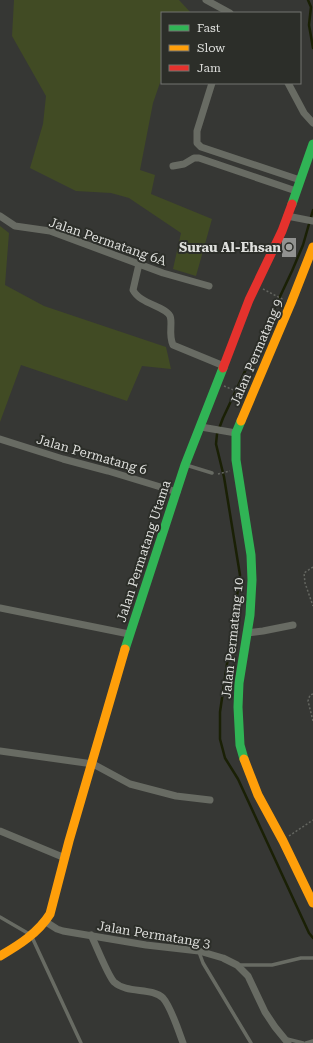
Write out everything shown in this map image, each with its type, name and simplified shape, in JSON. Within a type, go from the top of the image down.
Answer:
[{"type":"street","points":[[206,0],[228,12]]},
{"type":"street","points":[[212,84],[198,131],[197,143],[201,147],[300,180]]},
{"type":"street","points":[[288,84],[300,108],[313,123]]},
{"type":"street","name":"Jalan Permatang Utama","points":[[2,953],[31,935],[46,922],[50,914],[129,634],[185,465],[205,428],[224,366],[256,286],[282,231],[313,144]]},
{"type":"street","points":[[173,166],[184,164],[194,158],[199,158],[296,191]]},
{"type":"street","name":"Jalan Permatang 6A","points":[[0,216],[15,226],[50,231],[163,273],[210,286]]},
{"type":"street","points":[[287,216],[313,221]]},
{"type":"street","name":"Jalan Permatang 9","points":[[234,432],[299,284],[313,247]]},
{"type":"street","points":[[139,264],[133,290],[144,300],[170,316],[170,333],[173,345],[224,366]]},
{"type":"street","points":[[205,428],[234,432]]},
{"type":"street","name":"Jalan Permatang 10","points":[[234,432],[236,460],[251,555],[252,580],[250,614],[239,683],[238,707],[240,745],[258,795],[283,840],[312,899]]},
{"type":"street","name":"Jalan Permatang 6","points":[[0,439],[177,492]]},
{"type":"street","points":[[0,608],[129,634]]},
{"type":"street","points":[[247,633],[293,625]]},
{"type":"street","points":[[0,751],[92,764],[130,784],[176,796],[210,800]]},
{"type":"street","points":[[0,831],[65,858]]},
{"type":"street","name":"Jalan Permatang 3","points":[[46,922],[58,929],[146,945],[199,951],[223,958],[237,965],[248,976],[265,1012],[280,1034],[287,1041]]},
{"type":"street","points":[[91,935],[114,982],[138,991],[153,992],[163,998],[173,1017],[183,1043]]},
{"type":"lane","points":[[185,465],[212,473]]},
{"type":"lane","points":[[0,917],[31,935],[81,1043]]},
{"type":"lane","points":[[199,951],[203,963],[251,1043]]},
{"type":"lane","points":[[237,965],[272,965],[301,958],[313,958]]},
{"type":"lane","points":[[287,1041],[304,1043],[313,1042]]},
{"type":"path","points":[[256,286],[285,301]]},
{"type":"path","points":[[225,386],[240,392]]},
{"type":"path","points":[[219,474],[231,470]]},
{"type":"path","points":[[313,567],[304,573],[305,583],[313,606]]},
{"type":"path","points":[[313,694],[310,695],[308,701],[313,721]]},
{"type":"path","points":[[283,840],[313,820]]},
{"type":"green space","points":[[14,0],[179,0],[190,12],[161,12],[161,80],[153,103],[140,170],[155,175],[151,194],[212,219],[196,276],[173,269],[181,233],[129,198],[111,193],[76,191],[30,168],[43,124],[46,96],[12,36]]},
{"type":"green space","points":[[0,226],[9,233],[5,285],[44,306],[166,347],[171,369],[142,366],[127,401],[21,365],[0,422]]},
{"type":"building","name":"Surau Al-Ehsan","points":[[282,238],[296,238],[296,257],[282,257]]},
{"type":"waterway","points":[[308,0],[311,7],[309,25],[313,48]]},
{"type":"waterway","points":[[313,210],[303,245],[223,418],[217,434],[216,444],[224,477],[240,575],[220,712],[220,739],[225,758],[238,779],[309,933],[313,938]]},
{"type":"traffic: fast","points":[[292,204],[313,144]]},
{"type":"traffic: fast","points":[[125,649],[185,465],[223,368]]},
{"type":"traffic: fast","points":[[241,421],[236,433],[236,460],[251,555],[252,580],[250,615],[239,683],[238,707],[240,745],[244,759]]},
{"type":"traffic: slow","points":[[241,421],[313,247]]},
{"type":"traffic: slow","points":[[0,956],[34,933],[50,914],[69,841],[125,649]]},
{"type":"traffic: slow","points":[[244,759],[258,795],[283,841],[313,903]]},
{"type":"traffic: jam","points":[[223,368],[249,300],[282,231],[292,204]]},
{"type":"place","name":"Surau Al-Ehsan","points":[[289,247]]}]
